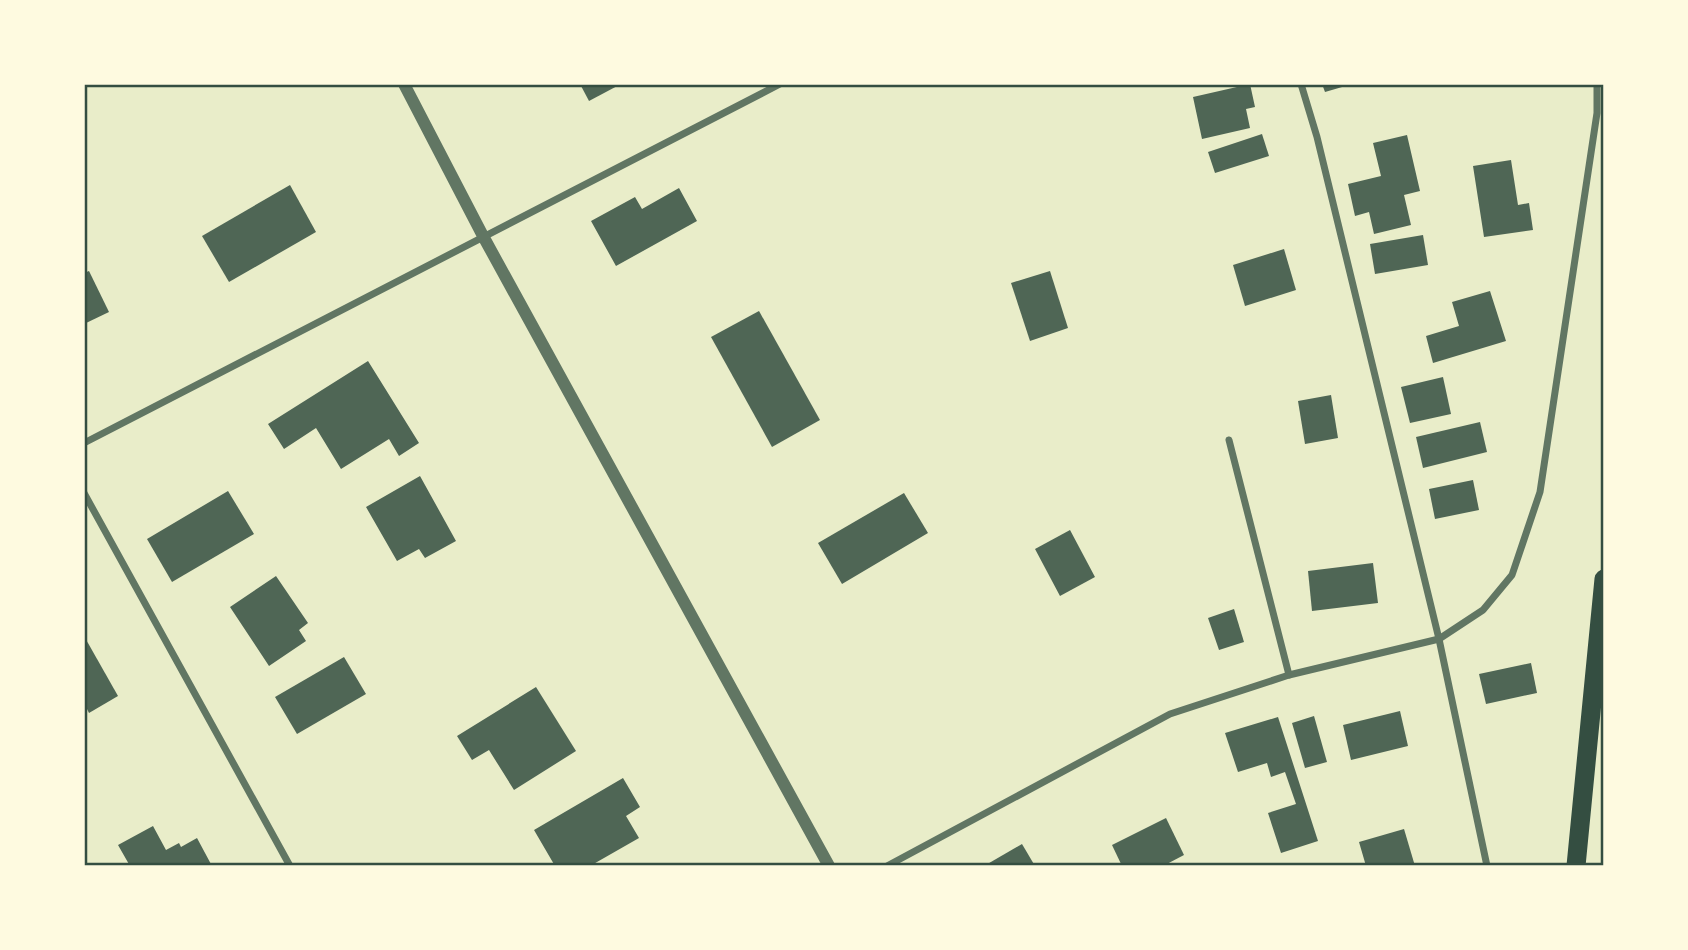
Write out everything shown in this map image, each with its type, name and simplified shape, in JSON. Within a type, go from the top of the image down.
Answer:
[{"type":"highway","points":[[1576,866],[1604,579]]},
{"type":"street","points":[[404,84],[483,236],[829,866]]},
{"type":"street","points":[[84,443],[780,84]]},
{"type":"street","points":[[1301,84],[1317,137],[1439,639],[1487,866]]},
{"type":"street","points":[[887,866],[1170,713],[1289,675],[1439,639],[1483,610],[1512,575],[1540,492],[1597,113],[1597,84]]},
{"type":"street","points":[[1229,440],[1289,675]]},
{"type":"street","points":[[84,494],[290,866]]},
{"type":"building","points":[[580,84],[621,84],[589,101]]},
{"type":"building","points":[[1250,84],[1255,107],[1246,109],[1250,128],[1202,139],[1193,97]]},
{"type":"building","points":[[1322,84],[1349,84],[1349,85],[1325,92]]},
{"type":"building","points":[[1262,134],[1269,156],[1215,173],[1208,152]]},
{"type":"building","points":[[1407,135],[1420,191],[1404,195],[1411,225],[1374,234],[1369,212],[1355,216],[1348,184],[1381,176],[1373,143]]},
{"type":"building","points":[[1511,160],[1518,205],[1529,203],[1533,230],[1484,237],[1473,166]]},
{"type":"building","points":[[290,185],[316,232],[229,282],[202,236]]},
{"type":"building","points":[[679,188],[697,221],[616,266],[591,221],[635,197],[642,209]]},
{"type":"building","points":[[1423,235],[1428,265],[1375,274],[1370,244]]},
{"type":"building","points":[[1284,249],[1296,290],[1245,306],[1233,265]]},
{"type":"building","points":[[89,271],[109,312],[84,324],[84,273]]},
{"type":"building","points":[[1050,271],[1068,328],[1030,341],[1011,283]]},
{"type":"building","points":[[1490,291],[1506,341],[1433,363],[1426,336],[1459,326],[1452,302]]},
{"type":"building","points":[[759,311],[820,420],[772,447],[711,337]]},
{"type":"building","points":[[368,361],[419,443],[399,456],[389,439],[341,469],[316,428],[284,449],[268,424]]},
{"type":"building","points":[[1443,377],[1451,414],[1410,423],[1401,387]]},
{"type":"building","points":[[1331,395],[1338,438],[1305,444],[1298,401]]},
{"type":"building","points":[[1480,422],[1487,452],[1423,468],[1416,437]]},
{"type":"building","points":[[420,476],[456,541],[425,558],[419,549],[397,561],[366,507]]},
{"type":"building","points":[[1473,480],[1479,510],[1435,519],[1429,489]]},
{"type":"building","points":[[228,491],[254,534],[172,582],[147,539]]},
{"type":"building","points":[[904,493],[928,533],[842,584],[818,543]]},
{"type":"building","points":[[1070,530],[1095,577],[1060,596],[1035,549]]},
{"type":"building","points":[[1373,563],[1378,603],[1312,611],[1308,571]]},
{"type":"building","points":[[276,576],[308,623],[299,630],[306,641],[269,666],[230,607]]},
{"type":"building","points":[[1234,609],[1244,642],[1219,650],[1208,618]]},
{"type":"building","points":[[84,636],[118,696],[89,713],[84,703]]},
{"type":"building","points":[[344,657],[366,694],[297,734],[275,697]]},
{"type":"building","points":[[1531,663],[1537,693],[1486,704],[1479,674]]},
{"type":"building","points":[[536,687],[576,751],[514,790],[489,750],[472,760],[457,736]]},
{"type":"building","points":[[1400,711],[1408,746],[1351,760],[1343,725]]},
{"type":"building","points":[[1314,716],[1327,762],[1305,768],[1292,723]]},
{"type":"building","points":[[1278,717],[1318,841],[1281,853],[1268,813],[1296,804],[1285,772],[1271,777],[1267,763],[1238,772],[1225,733]]},
{"type":"building","points":[[623,778],[640,807],[626,816],[639,838],[590,866],[555,866],[534,830]]},
{"type":"building","points":[[1166,818],[1184,855],[1163,866],[1122,866],[1112,845]]},
{"type":"building","points":[[153,826],[166,850],[179,843],[181,847],[197,838],[212,866],[130,866],[118,845]]},
{"type":"building","points":[[1404,829],[1415,866],[1366,866],[1359,842]]},
{"type":"building","points":[[1022,844],[1035,866],[984,866]]}]
